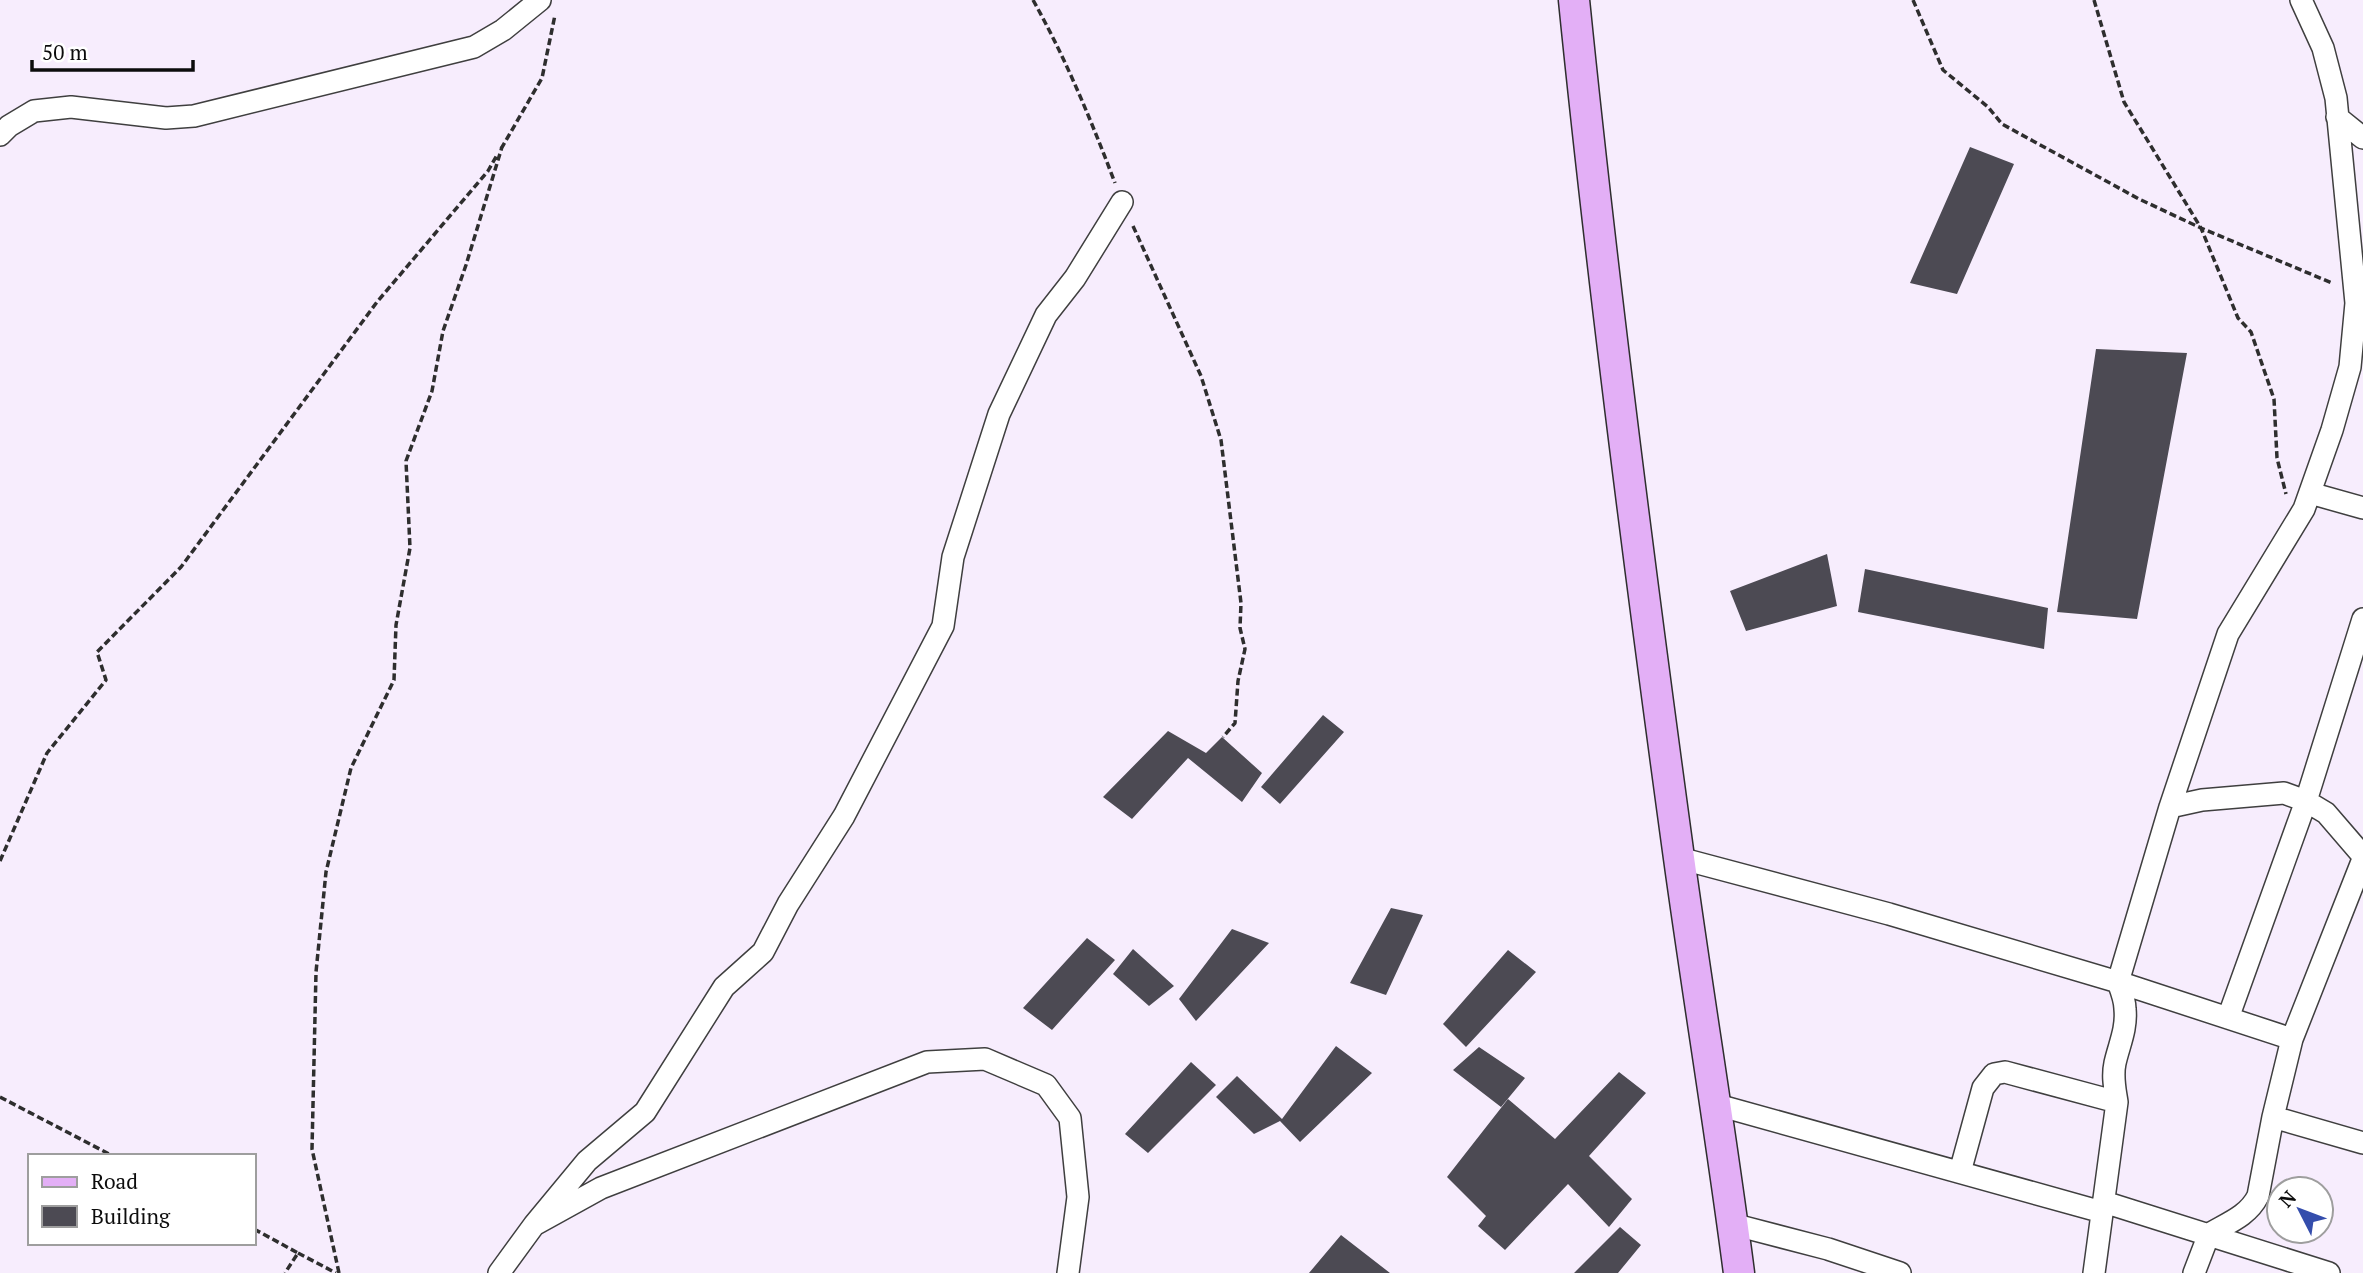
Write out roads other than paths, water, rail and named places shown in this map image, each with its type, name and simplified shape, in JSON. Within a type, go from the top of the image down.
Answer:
[{"type":"main road","points":[[1574,0],[1597,224],[1679,858],[1739,1273]]},
{"type":"street","points":[[2094,1273],[2117,1102],[2114,1072],[2124,1039],[2126,1020],[2126,1007],[2118,982],[2170,807],[2228,634],[2294,526],[2310,493],[2350,367],[2355,293],[2336,98],[2323,48],[2301,0]]},
{"type":"street","points":[[0,135],[9,126],[34,111],[71,107],[166,118],[194,116],[474,47],[547,6]]},
{"type":"street","points":[[2337,117],[2363,138]]},
{"type":"street","points":[[499,1273],[534,1225],[587,1161],[645,1112],[724,987],[763,952],[788,904],[844,816],[943,626],[953,557],[999,414],[1046,316],[1075,278],[1122,202]]},
{"type":"street","points":[[2310,493],[2363,508]]},
{"type":"street","points":[[2228,1018],[2306,801],[2363,620]]},
{"type":"street","points":[[2170,807],[2202,800],[2284,793],[2306,801],[2326,813],[2363,858],[2292,1039],[2258,1196],[2253,1207],[2244,1215],[2209,1234],[2194,1273]]},
{"type":"street","points":[[1679,858],[1889,914],[2118,982],[2292,1039]]},
{"type":"street","points":[[534,1225],[601,1188],[927,1062],[985,1059],[1046,1086],[1070,1118],[1078,1197],[1068,1273]]},
{"type":"street","points":[[1960,1172],[1983,1088],[1994,1074],[2005,1072],[2117,1102]]},
{"type":"street","points":[[1714,1104],[1960,1172],[2209,1234],[2329,1273]]},
{"type":"street","points":[[2273,1118],[2362,1140]]},
{"type":"street","points":[[1732,1224],[1828,1249],[1900,1273]]}]
